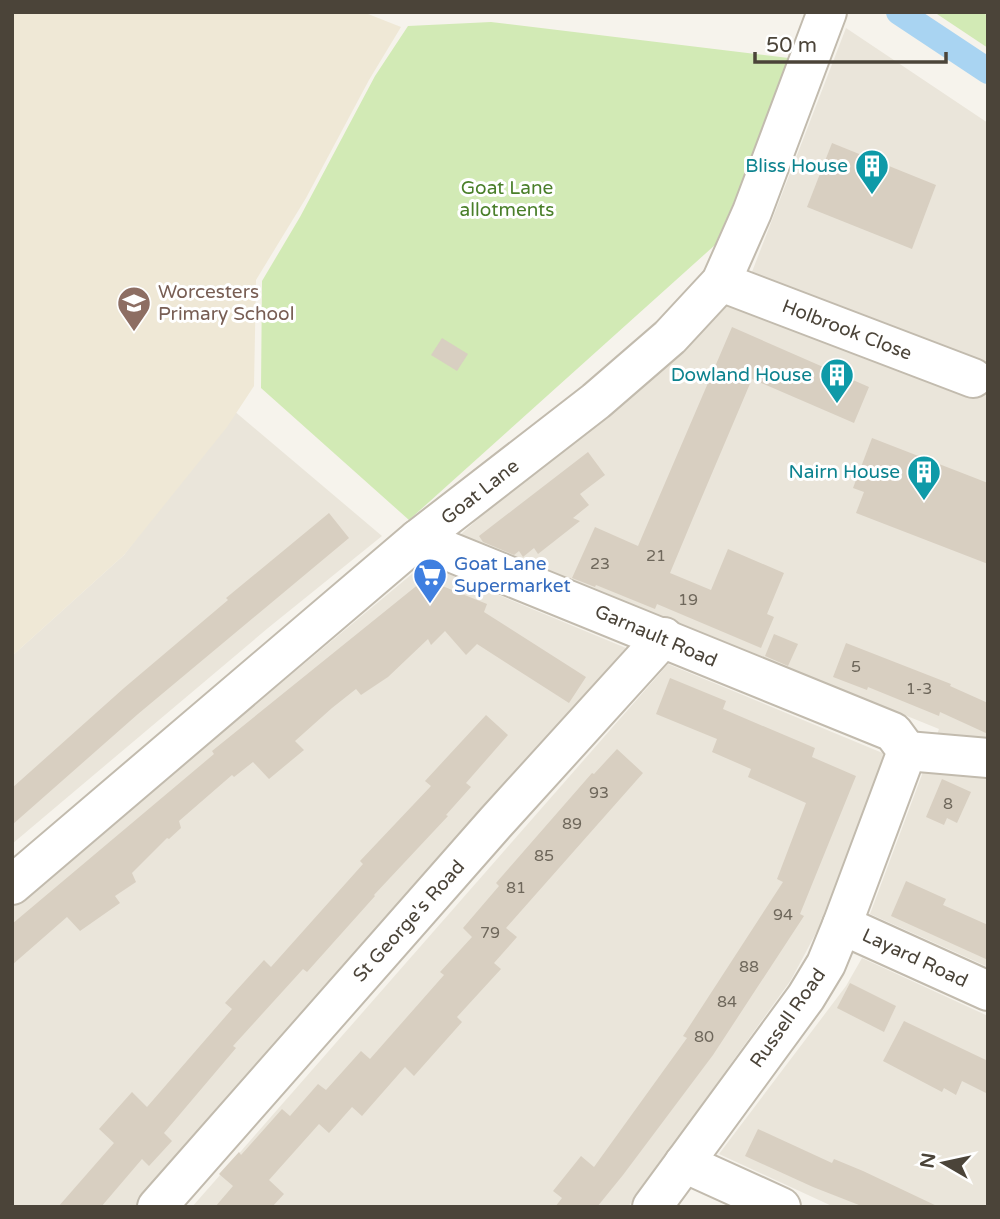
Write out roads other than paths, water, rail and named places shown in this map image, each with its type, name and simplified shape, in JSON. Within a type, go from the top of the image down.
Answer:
[{"type":"street","name":"Goat Lane","points":[[12,885],[418,540],[596,401],[670,337],[721,282],[752,212],[828,12]]},
{"type":"street","name":"Holbrook Close","points":[[721,282],[973,378]]},
{"type":"street","name":"Garnault Road","points":[[418,540],[664,637],[900,742],[988,758]]},
{"type":"street","name":"St George's Road","points":[[157,1207],[496,822],[664,637]]},
{"type":"street","name":"Russell Road","points":[[652,1207],[806,997],[826,964],[842,925],[900,742]]},
{"type":"street","name":"Layard Road","points":[[842,925],[988,991]]},
{"type":"street","points":[[684,1163],[781,1207]]},
{"type":"waterway","points":[[899,12],[988,71]]},
{"type":"place","name":"Bliss House","points":[[872,196]]},
{"type":"place","name":"Worcesters Primary School","points":[[134,333]]},
{"type":"place","name":"Dowland House","points":[[837,405]]},
{"type":"place","name":"Nairn House","points":[[924,502]]},
{"type":"place","name":"Goat Lane Supermarket","points":[[430,605]]},
{"type":"park label","name":"Goat Lane allotments","points":[[507,199]]}]
